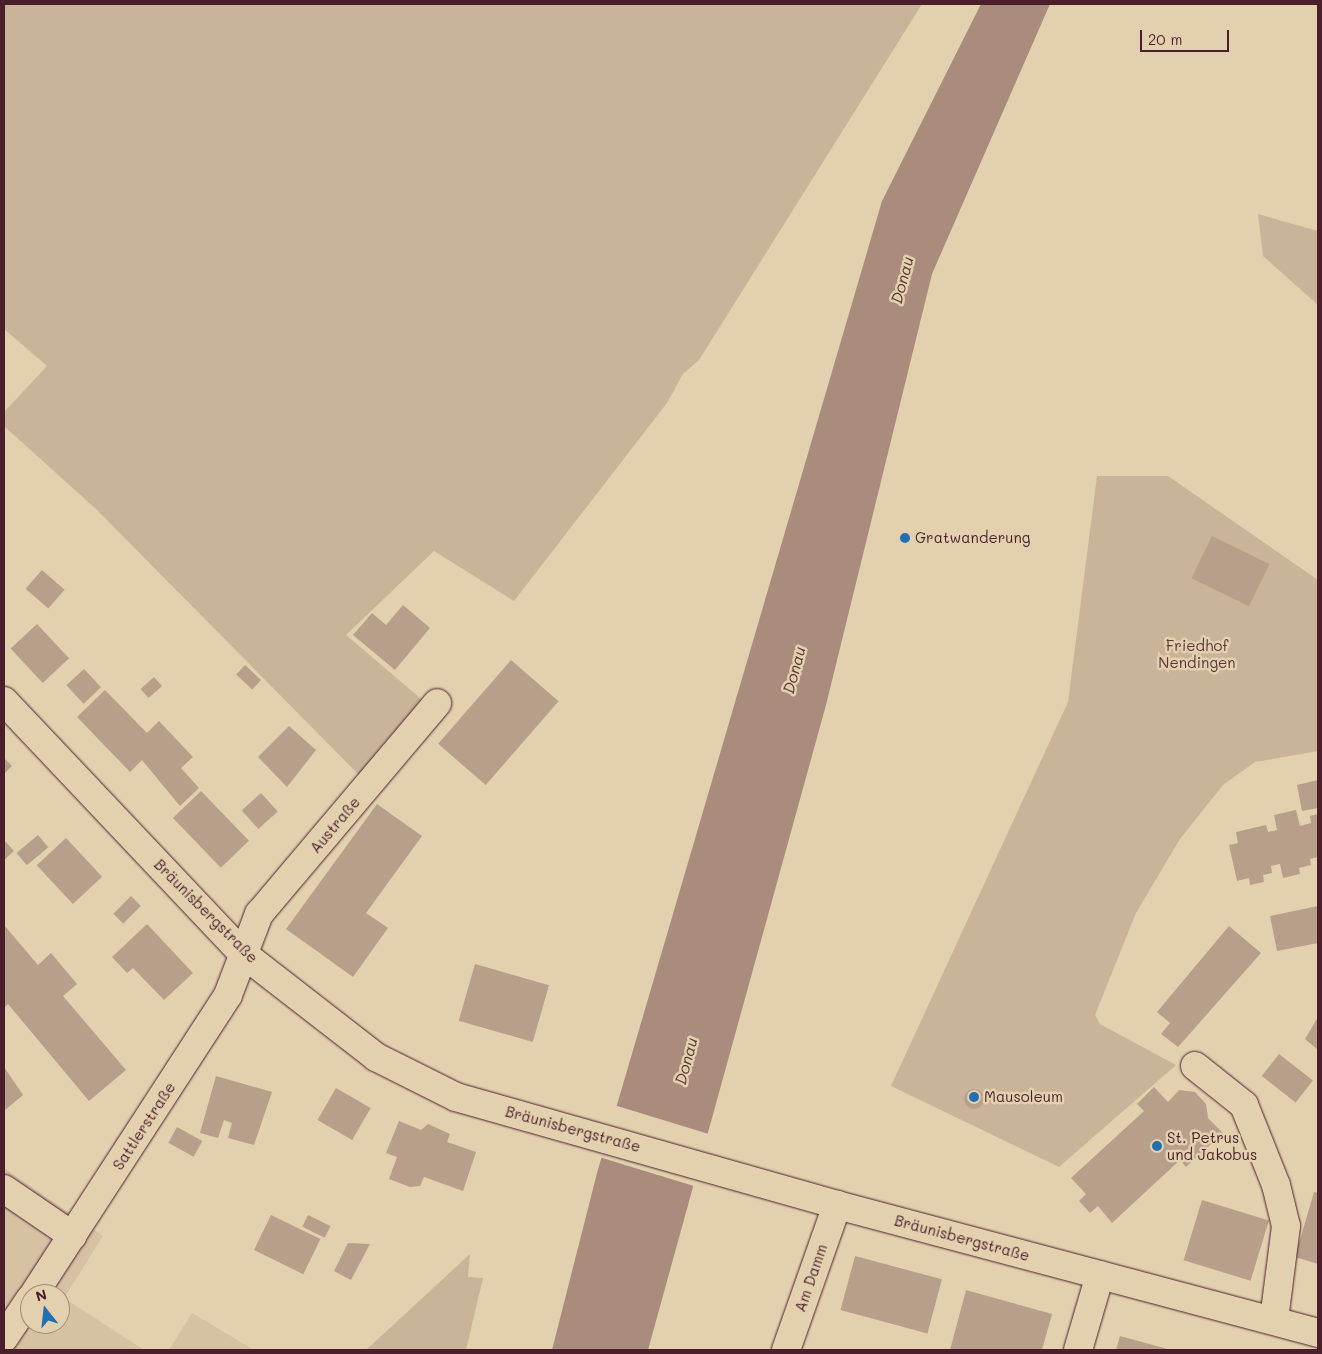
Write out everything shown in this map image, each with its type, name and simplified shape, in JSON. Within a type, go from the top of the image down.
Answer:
[{"type":"street","name":"Bräunisbergstraße","points":[[4,701],[242,952],[376,1057],[456,1097],[800,1192],[836,1205],[1274,1320],[1307,1337]]},
{"type":"street","name":"Austraße","points":[[242,952],[259,914],[437,703]]},
{"type":"street","name":"Sattlerstraße","points":[[41,1284],[228,995],[242,952]]},
{"type":"street","points":[[1195,1066],[1244,1105],[1276,1185],[1286,1226],[1274,1320]]},
{"type":"street","points":[[4,1189],[73,1236]]},
{"type":"street","name":"Am Damm","points":[[786,1350],[836,1205]]},
{"type":"street","points":[[1078,1350],[1100,1275]]},
{"type":"street","points":[[4,1338],[20,1314]]},
{"type":"shaded area","points":[[4,1168],[103,1236],[70,1288],[70,1284],[20,1284],[20,1334],[70,1334],[70,1302],[144,1350],[4,1350]]},
{"type":"shaded area","points":[[192,1313],[254,1350],[169,1350]]},
{"type":"green space","points":[[4,4],[922,4],[699,360],[683,374],[667,403],[514,601],[434,551],[346,635],[426,703],[360,776],[97,510],[4,426],[4,412],[47,366],[4,329]]},
{"type":"green space","points":[[1258,214],[1318,231],[1318,305],[1263,256]]},
{"type":"green space","name":"Friedhof Nendingen","points":[[1097,476],[1168,476],[1318,580],[1318,751],[1255,762],[1223,785],[1180,839],[1136,913],[1095,1015],[1100,1024],[1176,1065],[1059,1167],[891,1086],[1068,702]]},
{"type":"green space","points":[[470,1254],[468,1277],[483,1278],[466,1350],[366,1350]]},
{"type":"water","name":"Donau","points":[[981,4],[1050,4],[932,274],[826,705],[648,1350],[552,1350],[597,1173],[882,201]]},
{"type":"pier","points":[[614,1105],[710,1134],[694,1186],[598,1157]]},
{"type":"building","points":[[1212,536],[1270,564],[1249,606],[1191,578]]},
{"type":"building","points":[[42,570],[65,590],[48,609],[26,589]]},
{"type":"building","points":[[403,605],[430,628],[395,670],[353,635],[372,613],[386,625]]},
{"type":"building","points":[[37,624],[69,658],[43,683],[11,649]]},
{"type":"building","points":[[511,660],[559,701],[486,785],[438,744]]},
{"type":"building","points":[[245,665],[261,680],[252,690],[236,675]]},
{"type":"building","points":[[84,669],[101,687],[83,704],[66,685]]},
{"type":"building","points":[[154,677],[162,686],[149,698],[141,689]]},
{"type":"building","points":[[105,690],[147,733],[159,721],[193,757],[181,768],[199,788],[180,806],[142,760],[130,772],[77,717]]},
{"type":"building","points":[[289,726],[316,750],[287,787],[258,757]]},
{"type":"building","points":[[4,758],[12,766],[4,774]]},
{"type":"building","points":[[1318,780],[1318,808],[1302,811],[1297,785]]},
{"type":"building","points":[[201,791],[249,841],[221,868],[173,818]]},
{"type":"building","points":[[261,793],[278,812],[258,829],[242,810]]},
{"type":"building","points":[[377,804],[422,836],[366,913],[388,928],[353,977],[286,929]]},
{"type":"building","points":[[1296,810],[1300,826],[1311,823],[1310,816],[1318,814],[1318,857],[1310,859],[1311,865],[1299,868],[1300,874],[1283,878],[1280,864],[1271,866],[1272,873],[1263,875],[1264,882],[1250,885],[1249,878],[1237,881],[1229,845],[1238,843],[1236,832],[1266,825],[1268,832],[1277,830],[1274,815]]},
{"type":"building","points":[[38,835],[48,847],[27,865],[17,853]]},
{"type":"building","points":[[66,838],[102,877],[73,904],[37,865]]},
{"type":"building","points":[[4,840],[14,851],[4,860]]},
{"type":"building","points":[[131,896],[141,906],[123,924],[113,914]]},
{"type":"building","points":[[1318,906],[1318,943],[1277,951],[1270,916]]},
{"type":"building","points":[[147,924],[193,973],[164,1000],[133,968],[127,973],[112,957]]},
{"type":"building","points":[[4,925],[38,965],[51,953],[77,984],[63,996],[126,1070],[89,1101],[8,1004],[4,1008]]},
{"type":"building","points":[[1229,926],[1261,953],[1178,1047],[1161,1034],[1170,1023],[1157,1012]]},
{"type":"building","points":[[475,964],[549,985],[533,1042],[459,1021]]},
{"type":"building","points":[[1318,1017],[1318,1050],[1305,1039]]},
{"type":"building","points":[[1279,1054],[1313,1080],[1296,1103],[1262,1076]]},
{"type":"building","points":[[4,1067],[23,1095],[4,1111]]},
{"type":"building","points":[[216,1076],[272,1092],[254,1145],[228,1138],[232,1123],[224,1120],[218,1138],[200,1133]]},
{"type":"building","name":"St. Petrus und Jakobus","points":[[1154,1087],[1168,1102],[1179,1090],[1195,1092],[1206,1104],[1208,1118],[1223,1133],[1186,1167],[1180,1160],[1112,1223],[1098,1206],[1090,1213],[1079,1201],[1086,1194],[1071,1178],[1144,1111],[1137,1104]]},
{"type":"building","points":[[336,1088],[371,1108],[352,1140],[318,1120]]},
{"type":"building","name":"Mausoleum","points":[[970,1089],[978,1089],[984,1095],[984,1103],[978,1109],[970,1109],[964,1103],[964,1095]]},
{"type":"building","points":[[399,1121],[421,1130],[428,1124],[450,1134],[447,1142],[476,1152],[463,1191],[424,1177],[420,1186],[410,1187],[389,1179],[397,1157],[386,1153]]},
{"type":"building","points":[[177,1127],[202,1141],[194,1157],[168,1143]]},
{"type":"building","points":[[1314,1192],[1318,1193],[1318,1264],[1295,1257]]},
{"type":"building","points":[[1202,1200],[1269,1220],[1251,1281],[1184,1260]]},
{"type":"building","points":[[271,1215],[320,1239],[303,1274],[254,1250]]},
{"type":"building","points":[[308,1215],[330,1226],[325,1238],[302,1227]]},
{"type":"building","points":[[348,1243],[370,1244],[351,1280],[334,1271]]},
{"type":"building","points":[[855,1256],[942,1279],[927,1333],[841,1310]]},
{"type":"building","points":[[966,1290],[1052,1314],[1042,1350],[950,1350]]},
{"type":"building","points":[[1120,1336],[1171,1350],[1116,1350]]},
{"type":"place","name":"Gratwanderung","points":[[905,538]]},
{"type":"place","name":"Mausoleum","points":[[974,1097]]},
{"type":"place","name":"St. Petrus und Jakobus","points":[[1157,1146]]}]
